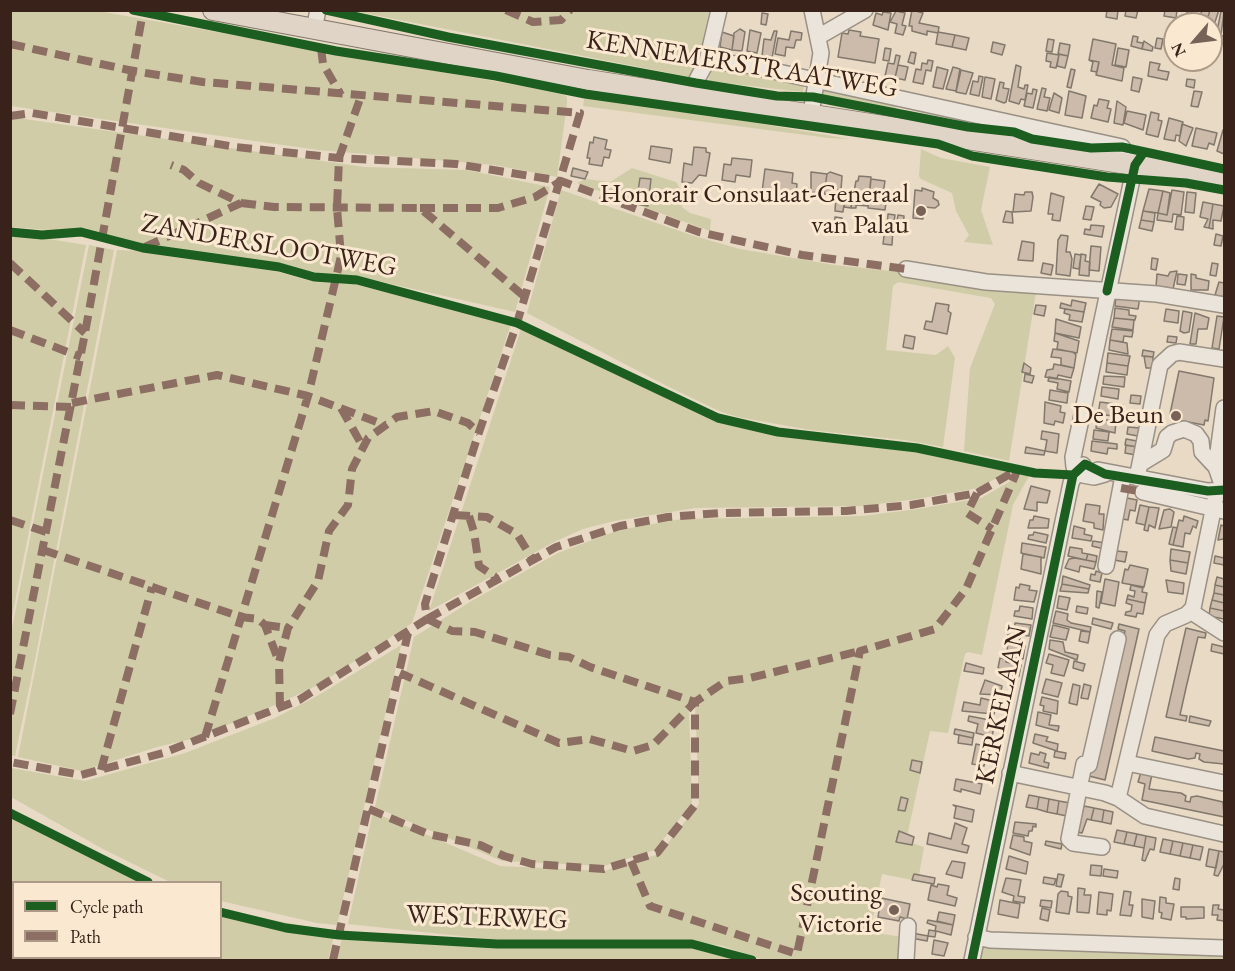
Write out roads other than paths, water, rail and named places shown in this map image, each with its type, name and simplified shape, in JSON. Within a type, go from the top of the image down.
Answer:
[{"type":"main road","name":"KENNEMERSTRAATWEG","points":[[213,10],[316,20],[688,96],[811,113],[1224,179]]},
{"type":"street","points":[[688,96],[708,61],[719,10]]},
{"type":"street","points":[[811,113],[820,53],[812,10]]},
{"type":"street","points":[[818,37],[864,10]]},
{"type":"street","name":"KENNEMERSTRAATWEG","points":[[708,61],[746,65],[1122,147],[1135,165]]},
{"type":"street","name":"KERKELAAN","points":[[972,960],[1071,483],[1081,467],[1073,456],[1135,165]]},
{"type":"street","points":[[906,269],[986,282],[1157,294],[1224,305]]},
{"type":"street","points":[[1106,566],[1136,477],[1160,365],[1172,354],[1179,352],[1224,359]]},
{"type":"street","points":[[1118,798],[1157,635],[1165,624],[1190,611],[1219,509],[1222,490],[1216,467],[1224,408]]},
{"type":"street","points":[[1136,477],[1163,450],[1167,437],[1184,429],[1196,434],[1201,441],[1202,452],[1216,467]]},
{"type":"street","points":[[1081,467],[1089,477],[1105,474],[1136,477],[1222,490]]},
{"type":"street","points":[[1136,477],[1219,509]]},
{"type":"street","points":[[1190,611],[1224,633]]},
{"type":"street","points":[[1102,847],[1073,843],[1069,839],[1084,764],[1089,765],[1118,639]]},
{"type":"street","points":[[1127,763],[1224,783]]},
{"type":"street","points":[[1010,773],[1080,787],[1118,798],[1145,816],[1224,834]]},
{"type":"street","points":[[906,960],[908,926]]},
{"type":"street","points":[[976,937],[990,940],[1224,948]]},
{"type":"place","name":"Honorair Consulaat-Generaal van Palau","points":[[921,211]]},
{"type":"place","name":"De Beun","points":[[1176,416]]},
{"type":"place","name":"Scouting Victorie","points":[[894,910]]}]
